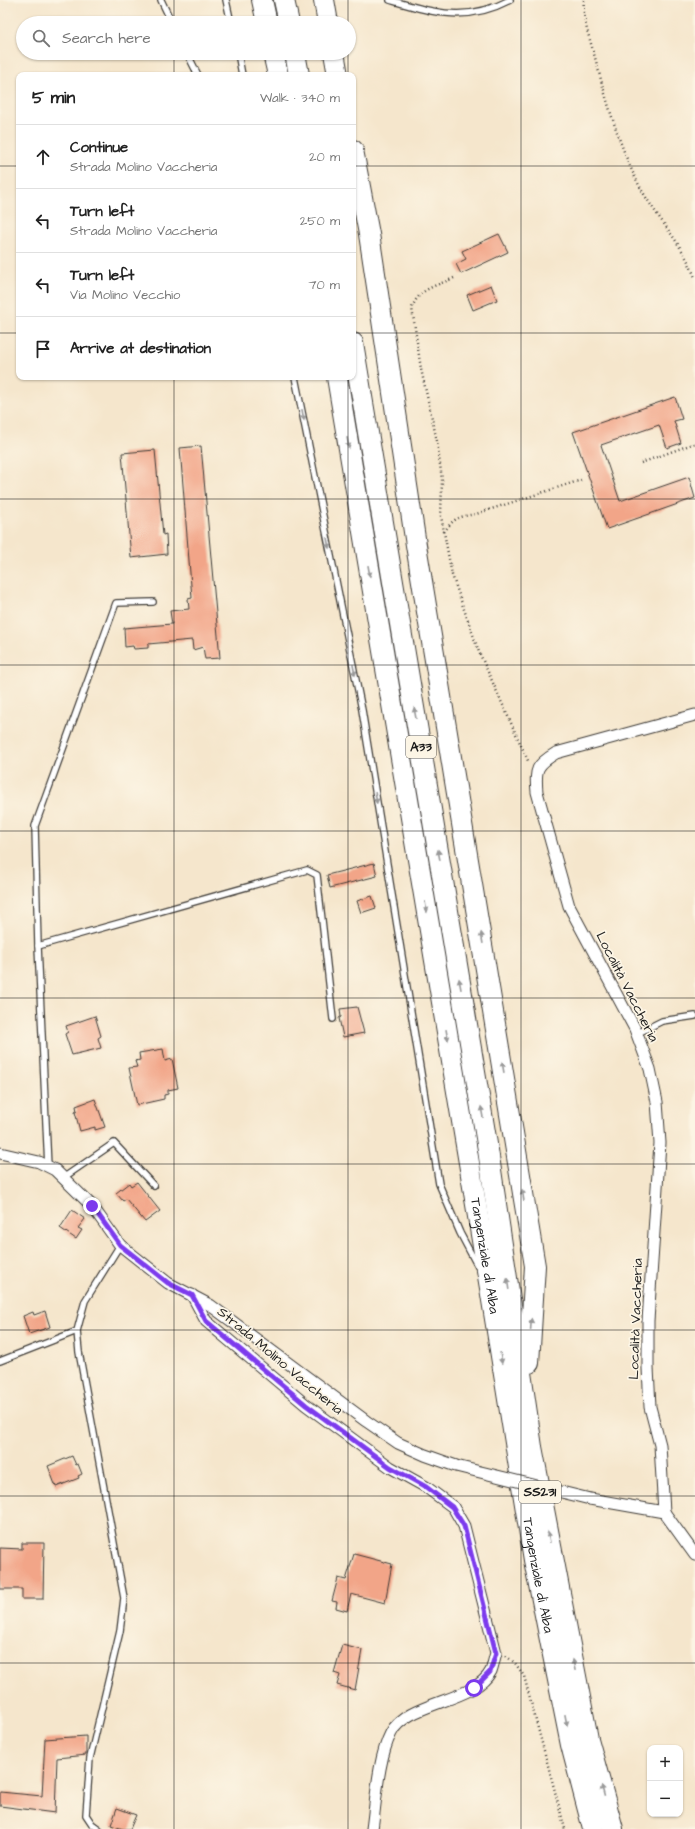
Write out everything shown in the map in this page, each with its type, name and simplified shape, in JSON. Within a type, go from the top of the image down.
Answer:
[{"type":"highway","points":[[262,0],[265,16]]},
{"type":"highway","points":[[284,0],[287,16]]},
{"type":"highway","points":[[324,0],[327,16]]},
{"type":"highway","points":[[275,60],[277,72]]},
{"type":"highway","points":[[296,60],[298,72]]},
{"type":"highway","points":[[335,60],[337,72]]},
{"type":"highway","points":[[356,166],[369,234],[416,545],[534,1266],[529,1358],[532,1447]]},
{"type":"highway","name":"A33","points":[[356,362],[488,1150]]},
{"type":"highway","name":"A33","points":[[338,380],[468,1154]]},
{"type":"highway","name":"SS231","points":[[488,1150],[532,1447],[588,1739],[613,1829]]},
{"type":"highway","name":"Tangenziale di Alba","points":[[468,1154],[534,1560],[571,1745],[593,1829]]},
{"type":"street","points":[[536,773],[541,762],[556,753],[695,715]]},
{"type":"street","name":"Località Vaccheria","points":[[536,773],[537,792],[569,906],[636,1034],[650,1070],[656,1102],[660,1143],[648,1321],[648,1368],[650,1407],[660,1445],[664,1512]]},
{"type":"street","points":[[0,1153],[39,1162],[63,1178],[92,1206],[120,1245],[168,1283],[192,1295]]},
{"type":"street","name":"Strada Molino Vaccheria","points":[[192,1295],[210,1305],[366,1421],[398,1443],[425,1455],[456,1466],[590,1500],[664,1512]]},
{"type":"street","name":"Strada Molino Vaccheria","points":[[192,1295],[206,1321],[306,1405],[390,1467],[426,1487],[452,1507],[464,1526],[496,1653]]},
{"type":"street","points":[[664,1512],[695,1555]]},
{"type":"street","points":[[372,1829],[384,1753],[391,1732],[408,1716],[474,1688],[490,1672],[496,1653]]},
{"type":"lane","points":[[161,0],[169,16]]},
{"type":"lane","points":[[226,0],[229,16]]},
{"type":"lane","points":[[390,0],[433,13],[464,14],[497,7],[510,0]]},
{"type":"lane","points":[[190,60],[196,72]]},
{"type":"lane","points":[[239,60],[241,72]]},
{"type":"lane","points":[[296,380],[362,710],[439,1184],[460,1233],[490,1288]]},
{"type":"lane","points":[[48,1167],[38,946],[35,826],[116,603],[153,602]]},
{"type":"lane","points":[[38,946],[307,870],[317,875],[333,1019]]},
{"type":"lane","points":[[636,1034],[662,1021],[695,1016]]},
{"type":"lane","points":[[63,1178],[114,1143],[154,1186]]},
{"type":"lane","points":[[99,1829],[92,1824],[86,1815],[90,1758],[120,1631],[124,1598],[79,1352],[77,1331],[85,1301],[120,1245]]},
{"type":"lane","points":[[0,1361],[77,1331]]},
{"type":"path","points":[[584,0],[583,13],[601,79],[632,173],[645,196],[689,262],[695,278]]},
{"type":"path","points":[[454,278],[422,292],[416,298],[412,308],[421,369],[437,441],[442,480],[442,516],[444,532],[452,575],[465,617],[525,757],[536,773]]},
{"type":"path","points":[[641,464],[695,443]]},
{"type":"path","points":[[444,532],[453,520],[459,516],[476,514],[580,480]]},
{"type":"path","points":[[496,1653],[507,1656],[516,1663],[524,1676],[565,1829]]},
{"type":"building","points":[[499,234],[508,252],[461,274],[456,264],[466,259],[462,251]]},
{"type":"building","points":[[491,285],[497,300],[473,310],[467,295]]},
{"type":"building","points":[[675,397],[682,419],[674,421],[681,443],[667,448],[659,425],[601,445],[620,501],[689,477],[695,498],[607,529],[573,432]]},
{"type":"building","points":[[201,446],[220,658],[205,659],[203,647],[193,650],[192,640],[148,644],[148,648],[134,649],[133,646],[125,647],[124,628],[172,624],[170,611],[189,609],[188,599],[192,598],[180,448]]},
{"type":"building","points":[[155,450],[163,535],[166,534],[167,554],[131,558],[122,453]]},
{"type":"building","points":[[374,863],[377,876],[330,888],[327,875]]},
{"type":"building","points":[[372,896],[376,908],[361,913],[357,901]]},
{"type":"building","points":[[357,1007],[364,1033],[343,1037],[339,1018],[341,1017],[340,1009]]},
{"type":"building","points":[[95,1016],[101,1036],[98,1038],[101,1048],[72,1055],[65,1034],[68,1032],[66,1026]]},
{"type":"building","points":[[163,1049],[165,1061],[172,1059],[178,1088],[168,1090],[168,1094],[164,1095],[164,1099],[137,1105],[129,1068],[137,1067],[135,1061],[140,1060],[139,1053]]},
{"type":"building","points":[[95,1099],[105,1127],[95,1130],[95,1127],[80,1131],[75,1112],[77,1111],[76,1106]]},
{"type":"building","points":[[137,1182],[160,1211],[145,1222],[126,1199],[123,1201],[116,1193],[129,1183],[131,1186]]},
{"type":"building","points":[[72,1210],[85,1219],[78,1228],[82,1230],[76,1239],[60,1228]]},
{"type":"building","points":[[45,1311],[50,1327],[29,1334],[23,1316],[33,1312],[34,1315]]},
{"type":"building","points":[[72,1456],[76,1465],[78,1464],[82,1474],[78,1476],[79,1478],[56,1487],[48,1466]]},
{"type":"building","points":[[22,1543],[44,1543],[43,1599],[22,1599],[22,1589],[0,1589],[0,1548],[22,1549]]},
{"type":"building","points":[[354,1554],[392,1564],[385,1603],[351,1594],[347,1611],[336,1608],[337,1602],[332,1601],[338,1578],[346,1580]]},
{"type":"building","points":[[342,1645],[362,1650],[355,1690],[337,1685],[340,1675],[334,1673]]},
{"type":"building","points":[[86,1736],[86,1755],[57,1758],[55,1813],[0,1806],[0,1792],[42,1796],[45,1739]]},
{"type":"building","points":[[117,1808],[136,1815],[130,1829],[123,1829],[111,1825]]},
{"type":"route","points":[[92,1206],[120,1245],[168,1283],[192,1295],[206,1321],[306,1405],[390,1467],[426,1487],[452,1507],[464,1526],[496,1653],[490,1672],[474,1688]]}]
